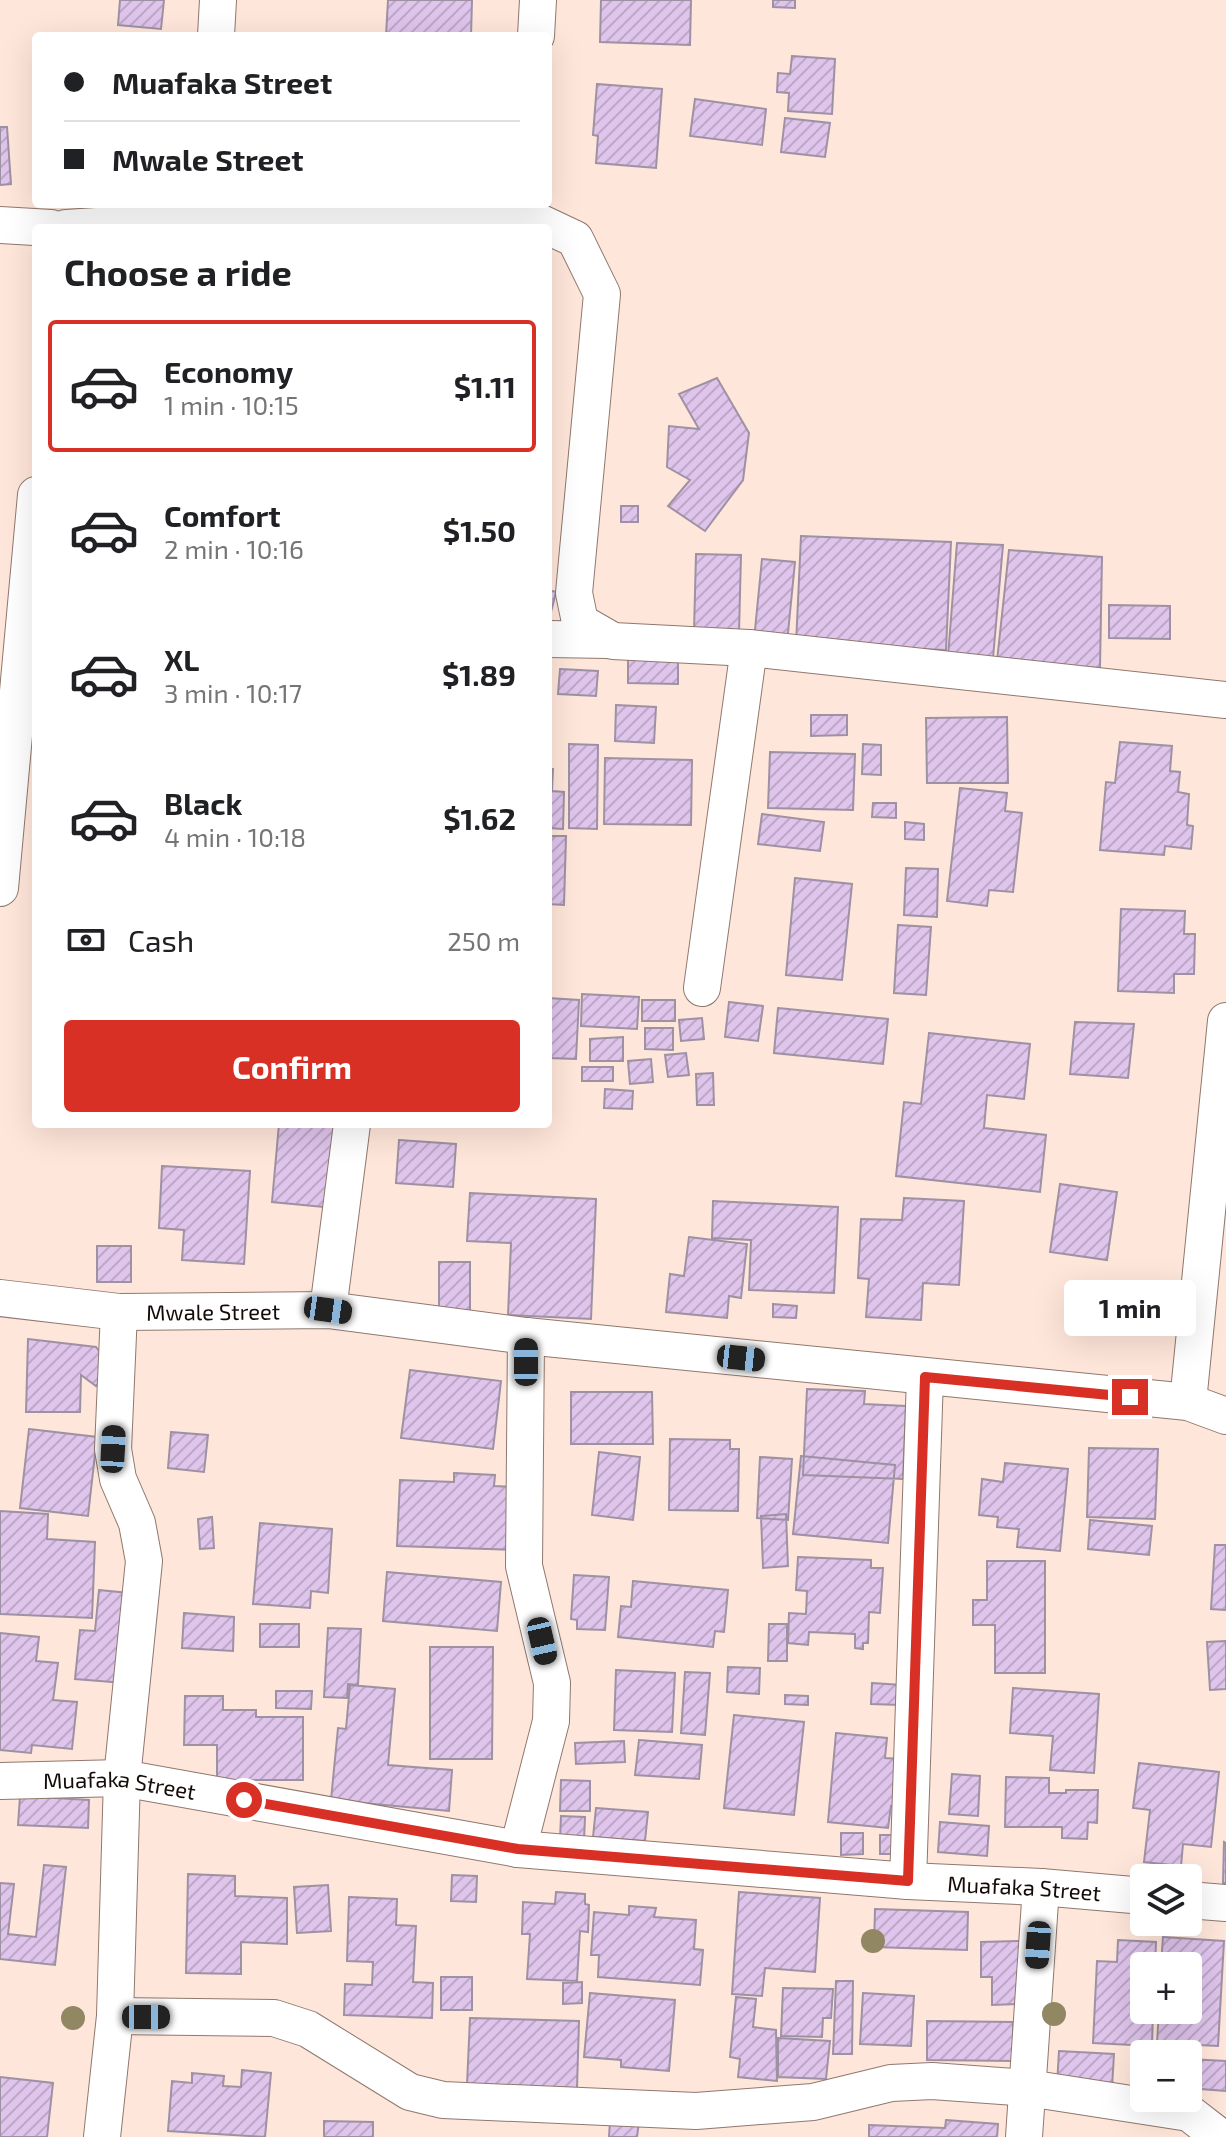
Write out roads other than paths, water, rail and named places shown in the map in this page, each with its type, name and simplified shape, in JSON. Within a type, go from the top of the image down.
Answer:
[{"type":"street","points":[[216,32],[218,0]]},
{"type":"street","points":[[536,32],[538,0]]},
{"type":"street","points":[[101,224],[206,212],[523,209],[549,224]]},
{"type":"street","points":[[0,225],[32,227]]},
{"type":"street","points":[[552,226],[575,239],[602,294],[574,593],[580,622],[613,641]]},
{"type":"street","points":[[0,888],[32,539]]},
{"type":"street","points":[[552,639],[749,648],[1226,700]]},
{"type":"street","points":[[702,988],[749,648]]},
{"type":"street","points":[[1188,1402],[1226,1021]]},
{"type":"street","points":[[328,1310],[351,1128]]},
{"type":"street","name":"Mwale Street","points":[[3,1301],[119,1312],[328,1310],[526,1336],[1188,1402],[1226,1416]]},
{"type":"street","points":[[102,2137],[115,2016],[122,1778],[144,1561],[137,1523],[118,1479],[113,1449],[119,1312]]},
{"type":"street","points":[[518,1849],[551,1721],[552,1683],[524,1566],[526,1336]]},
{"type":"street","points":[[908,1881],[925,1377]]},
{"type":"street","name":"Muafaka Street","points":[[0,1781],[122,1778],[518,1849],[908,1881],[1130,1895]]},
{"type":"street","points":[[1024,2137],[1041,1887]]},
{"type":"street","points":[[1202,1901],[1226,1903]]},
{"type":"street","points":[[115,2016],[274,2018],[308,2029],[410,2092],[443,2100],[696,2111],[813,2102],[891,2083],[932,2081],[1028,2088],[1189,2113],[1220,2137]]}]
